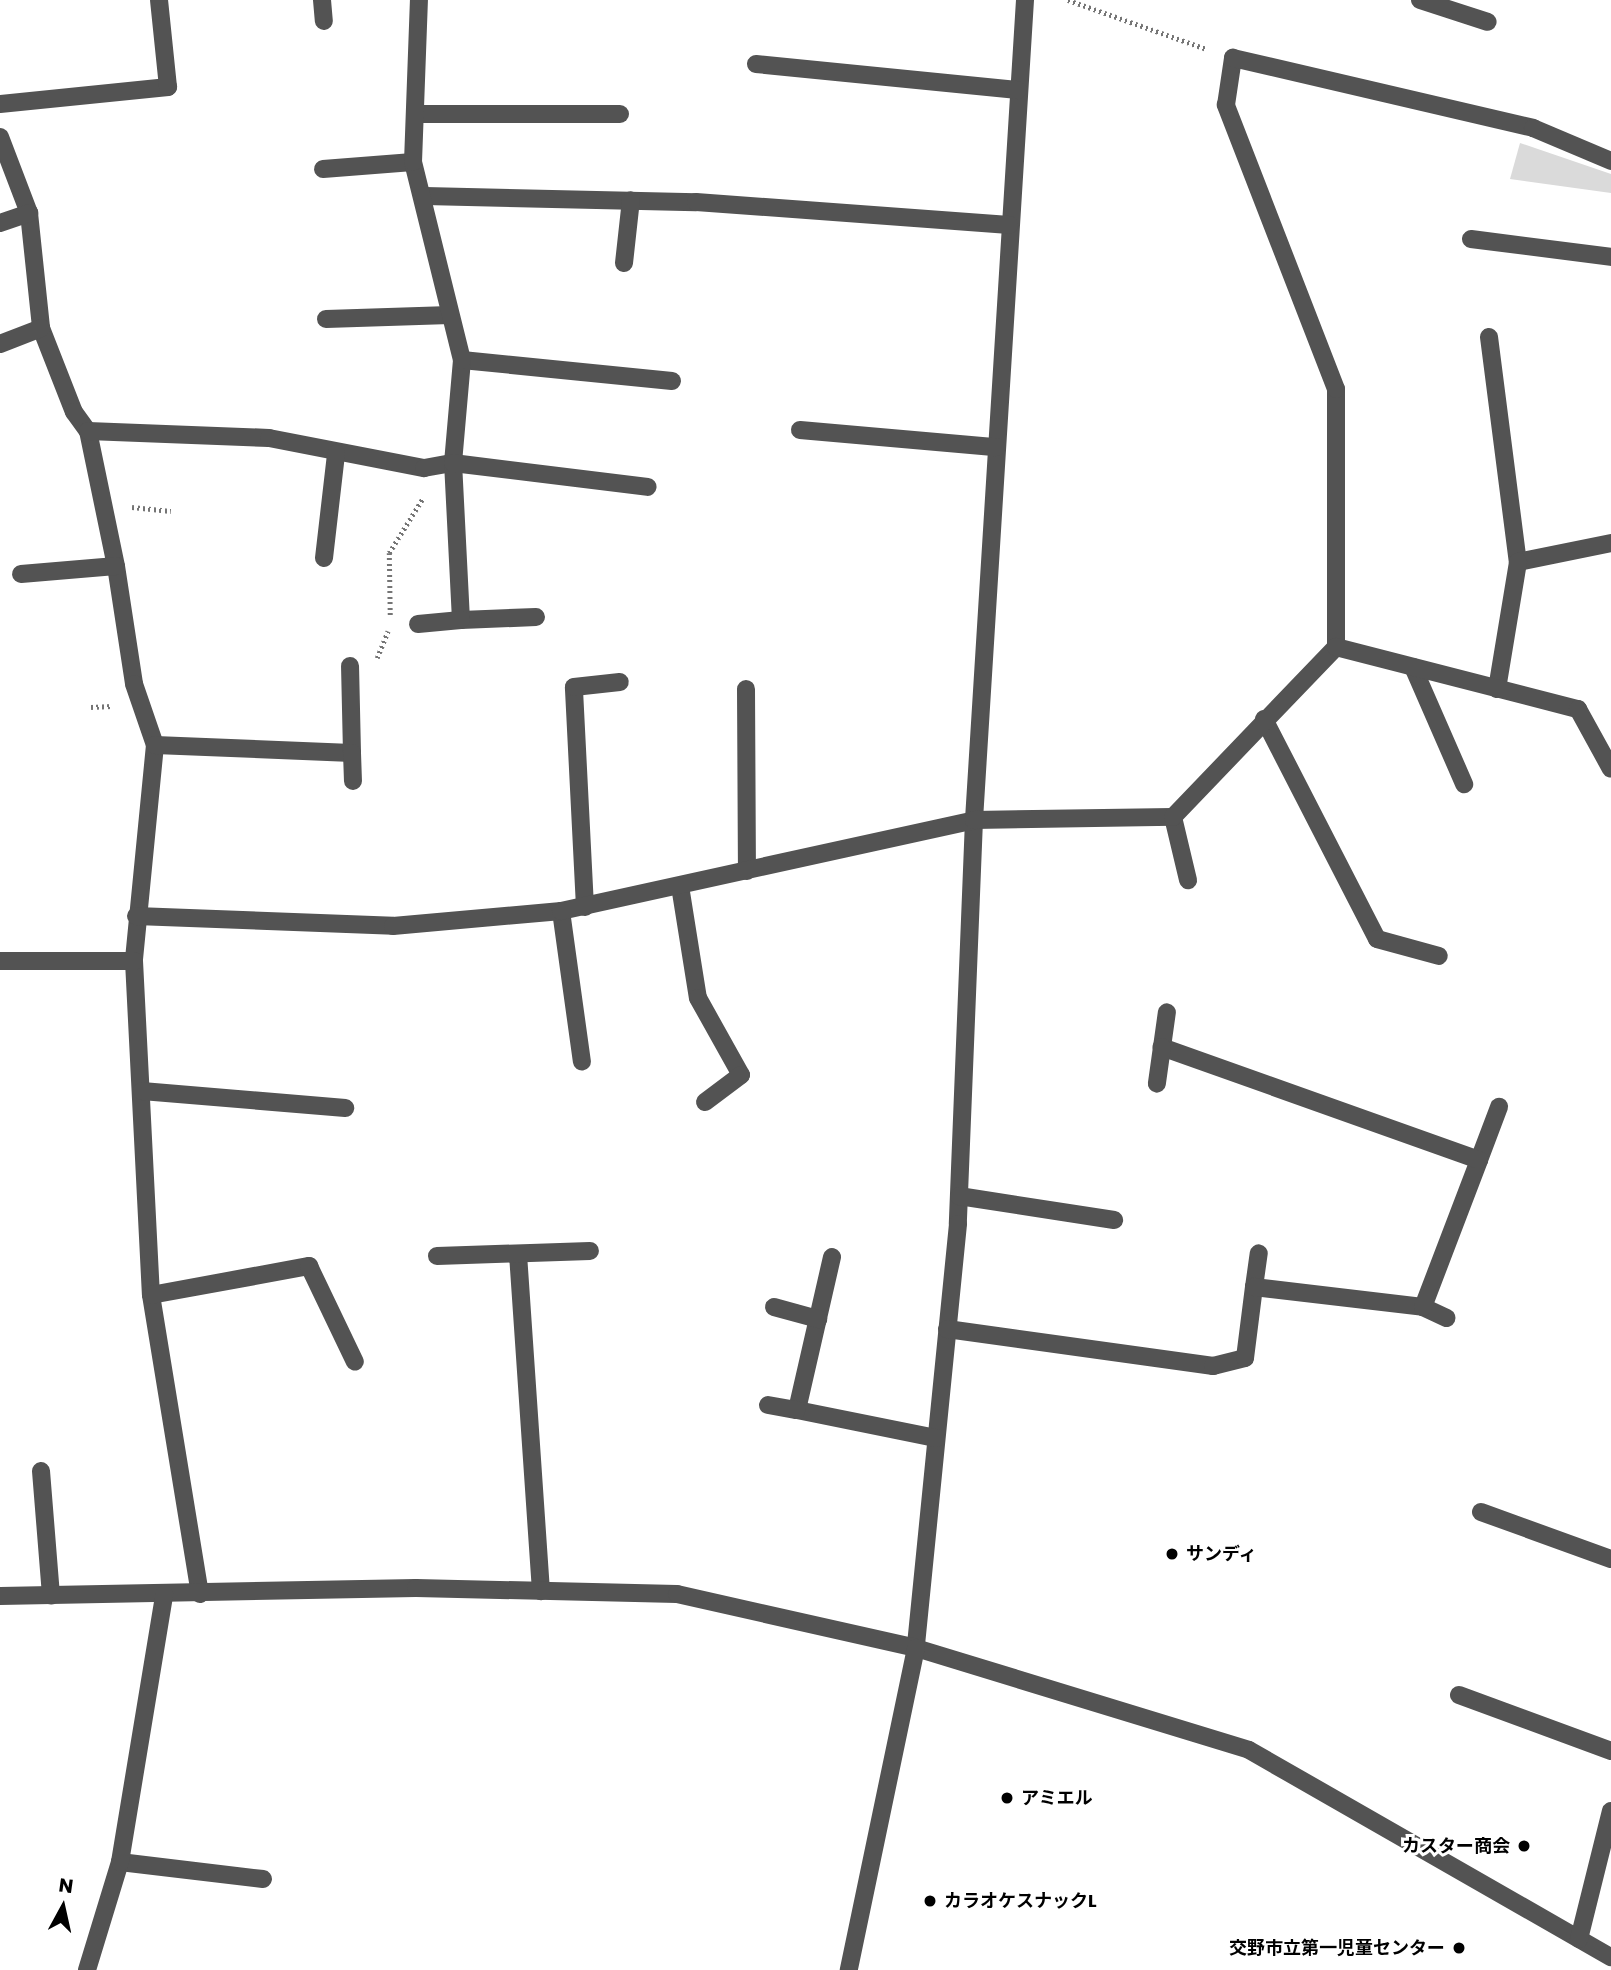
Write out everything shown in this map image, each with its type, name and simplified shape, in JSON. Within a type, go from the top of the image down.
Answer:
[{"type":"street","points":[[0,104],[168,87],[159,0]]},
{"type":"street","points":[[322,0],[324,21]]},
{"type":"street","points":[[419,0],[414,162],[425,196],[462,360],[453,463],[461,620]]},
{"type":"street","points":[[849,1970],[916,1648],[959,1196],[974,820],[1025,0]]},
{"type":"street","points":[[1420,0],[1453,5],[1488,22]]},
{"type":"street","points":[[136,916],[393,926],[561,911],[974,820],[1173,817],[1264,719],[1336,647],[1336,389],[1226,105],[1233,58],[1532,128],[1611,161]]},
{"type":"street","points":[[756,64],[1018,90]]},
{"type":"street","points":[[416,114],[620,114]]},
{"type":"street","points":[[0,137],[29,213],[41,328],[74,412],[88,431],[116,566],[134,684],[155,745],[136,916],[134,961],[150,1295],[200,1594]]},
{"type":"street","points":[[323,169],[414,162]]},
{"type":"street","points":[[425,196],[631,200],[1009,225]]},
{"type":"street","points":[[624,263],[631,200]]},
{"type":"street","points":[[0,223],[29,213]]},
{"type":"street","points":[[1471,239],[1611,257]]},
{"type":"street","points":[[326,318],[450,315]]},
{"type":"street","points":[[0,345],[41,328]]},
{"type":"street","points":[[1489,337],[1518,562],[1497,689]]},
{"type":"street","points":[[462,360],[673,380]]},
{"type":"street","points":[[800,430],[996,447]]},
{"type":"street","points":[[88,431],[269,438],[336,454],[424,468],[453,463],[648,487]]},
{"type":"street","points":[[324,558],[336,454]]},
{"type":"street","points":[[1518,562],[1611,543]]},
{"type":"street","points":[[21,574],[116,566]]},
{"type":"street","points":[[418,624],[536,617]]},
{"type":"street","points":[[1336,647],[1578,709],[1611,768]]},
{"type":"street","points":[[1413,667],[1464,784]]},
{"type":"street","points":[[350,672],[353,781]]},
{"type":"street","points":[[585,907],[574,687],[620,682]]},
{"type":"street","points":[[746,690],[747,871]]},
{"type":"street","points":[[1264,719],[1377,939],[1439,956]]},
{"type":"street","points":[[155,745],[352,753]]},
{"type":"street","points":[[1173,817],[1188,880]]},
{"type":"street","points":[[680,886],[698,998],[741,1075],[705,1102]]},
{"type":"street","points":[[561,911],[582,1062]]},
{"type":"street","points":[[0,961],[134,961]]},
{"type":"street","points":[[1157,1084],[1167,1012]]},
{"type":"street","points":[[1162,1047],[1479,1160]]},
{"type":"street","points":[[142,1091],[345,1108]]},
{"type":"street","points":[[1423,1307],[1499,1107]]},
{"type":"street","points":[[959,1196],[1114,1220]]},
{"type":"street","points":[[437,1256],[590,1251]]},
{"type":"street","points":[[947,1329],[1213,1366],[1245,1357],[1259,1253]]},
{"type":"street","points":[[518,1254],[541,1591]]},
{"type":"street","points":[[797,1410],[832,1257]]},
{"type":"street","points":[[150,1295],[309,1266],[355,1362]]},
{"type":"street","points":[[1254,1287],[1423,1307],[1447,1318]]},
{"type":"street","points":[[774,1307],[818,1319]]},
{"type":"street","points":[[768,1405],[936,1438]]},
{"type":"street","points":[[41,1471],[51,1595]]},
{"type":"street","points":[[1481,1513],[1611,1559]]},
{"type":"street","points":[[0,1596],[164,1595],[416,1588],[677,1594],[916,1648],[1249,1750],[1611,1957]]},
{"type":"street","points":[[87,1970],[120,1862],[164,1595]]},
{"type":"street","points":[[1460,1695],[1611,1751]]},
{"type":"street","points":[[1579,1939],[1611,1811]]},
{"type":"street","points":[[120,1862],[263,1879]]},
{"type":"path","points":[[1068,0],[1233,58]]},
{"type":"path","points":[[350,672],[371,668],[386,643],[389,553],[410,514],[453,463]]},
{"type":"path","points":[[103,503],[171,511]]},
{"type":"shaded area","points":[[1520,143],[1611,174],[1611,193],[1510,179]]},
{"type":"place","name":"サンディ","points":[[1172,1554]]},
{"type":"place","name":"アミエル","points":[[1007,1798]]},
{"type":"place","name":"カスター商会","points":[[1524,1846]]},
{"type":"place","name":"カラオケスナックL","points":[[930,1901]]},
{"type":"place","name":"交野市立第一児童センター","points":[[1459,1948]]}]
